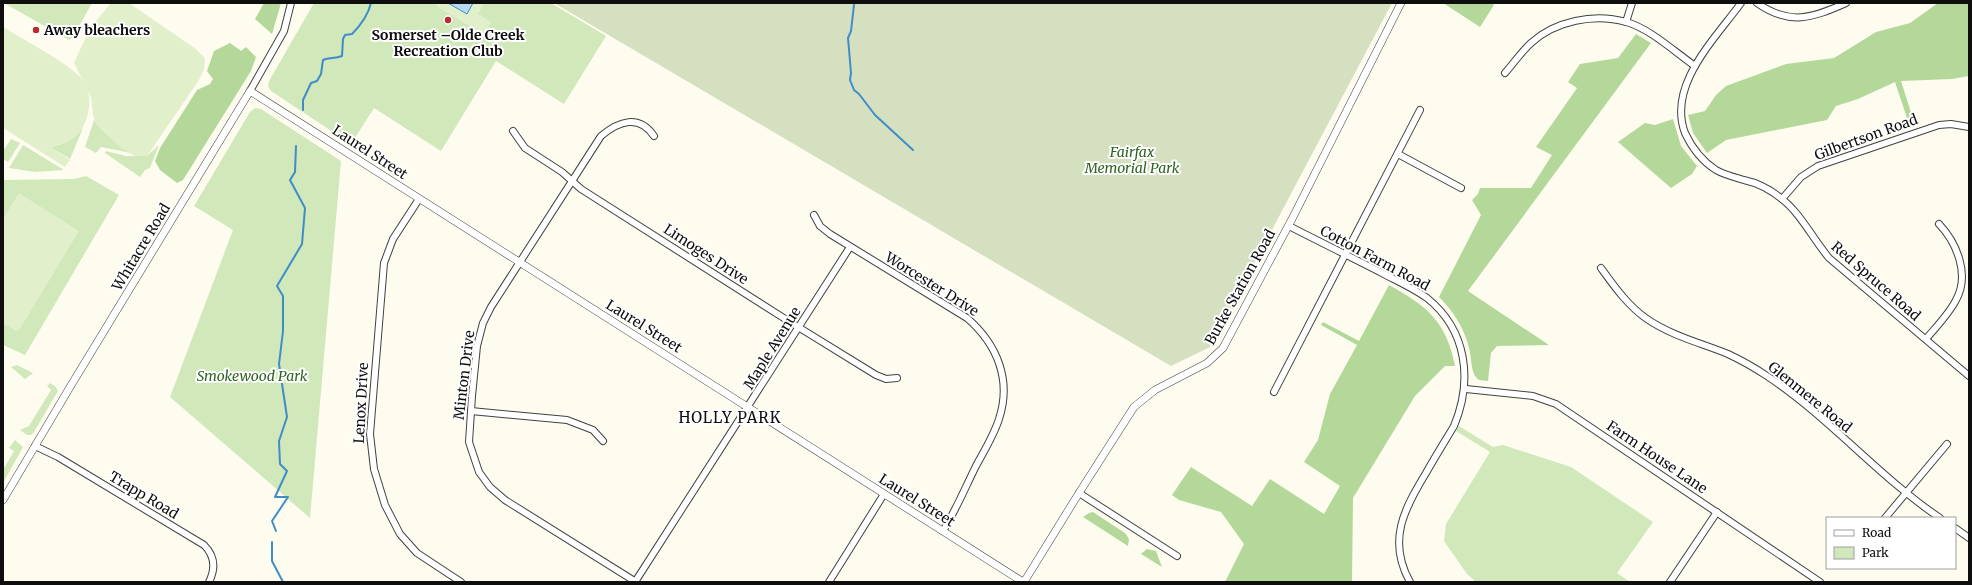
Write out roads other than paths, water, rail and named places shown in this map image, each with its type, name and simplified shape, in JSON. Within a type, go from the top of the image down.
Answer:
[{"type":"street","name":"Whitacre Road","points":[[3,500],[250,92],[284,31],[290,3]]},
{"type":"street","name":"Burke Station Road","points":[[1024,582],[1078,493],[1134,407],[1155,390],[1207,363],[1223,348],[1289,226],[1401,3]]},
{"type":"street","points":[[1626,22],[1632,3]]},
{"type":"street","name":"Red Spruce Road","points":[[1742,3],[1694,66],[1685,85],[1681,106],[1684,129],[1693,148],[1704,161],[1717,171],[1757,184],[1782,199],[1799,217],[1818,245],[1829,258],[1969,376]]},
{"type":"street","points":[[1757,3],[1782,16],[1800,18],[1820,14],[1846,3]]},
{"type":"street","points":[[1505,73],[1532,42],[1558,26],[1590,18],[1626,22],[1653,36],[1694,66]]},
{"type":"street","name":"Laurel Street","points":[[250,92],[884,494],[944,529],[1024,582]]},
{"type":"street","points":[[1274,392],[1420,110]]},
{"type":"street","name":"Minton Drive","points":[[635,582],[505,500],[490,487],[479,472],[471,451],[469,434],[477,346],[480,330],[491,307],[595,144],[609,129],[623,123],[635,122],[646,126],[654,136]]},
{"type":"street","name":"Gilbertson Road","points":[[1782,199],[1801,177],[1824,163],[1939,125],[1951,124],[1969,127]]},
{"type":"street","name":"Limoges Drive","points":[[513,131],[525,148],[562,172],[572,182],[876,375],[886,379],[897,378]]},
{"type":"street","points":[[1398,154],[1461,188]]},
{"type":"street","name":"Lenox Drive","points":[[419,199],[393,239],[384,263],[370,421],[371,452],[374,469],[383,498],[400,534],[417,553],[460,582]]},
{"type":"street","name":"Worcester Drive","points":[[814,215],[820,226],[830,234],[967,318],[982,332],[990,343],[999,362],[1004,390],[999,418],[944,529]]},
{"type":"street","points":[[1926,339],[1954,304],[1962,283],[1961,267],[1953,243],[1939,224]]},
{"type":"street","name":"Cotton Farm Road","points":[[1289,226],[1415,290],[1438,309],[1451,326],[1459,343],[1464,360],[1466,389],[1454,426],[1406,508],[1399,531],[1400,554],[1410,582]]},
{"type":"street","name":"Maple Avenue","points":[[635,582],[850,247]]},
{"type":"street","name":"Glenmere Road","points":[[1601,268],[1623,296],[1646,318],[1671,333],[1729,354],[1767,376],[1795,397],[1939,517]]},
{"type":"street","name":"Farm House Lane","points":[[1466,389],[1533,396],[1556,404],[1820,582]]},
{"type":"street","points":[[471,411],[567,420],[593,430],[603,441]]},
{"type":"street","points":[[1886,517],[1947,444]]},
{"type":"street","name":"Trapp Road","points":[[35,446],[58,457],[204,545],[212,554],[214,560],[214,567],[209,582]]},
{"type":"street","points":[[1078,493],[1177,556]]},
{"type":"street","points":[[830,582],[884,494]]},
{"type":"street","points":[[1670,582],[1717,512]]},
{"type":"street","points":[[1956,529],[1969,538]]},
{"type":"water","points":[[448,3],[473,3],[467,14]]},
{"type":"waterway","points":[[303,110],[303,100],[311,83],[317,81],[321,74],[323,60],[342,56],[343,39],[345,35],[352,34],[364,20],[371,3]]},
{"type":"waterway","points":[[854,5],[851,31],[848,38],[851,73],[850,80],[854,90],[859,94],[875,115],[913,150]]},
{"type":"waterway","points":[[276,531],[272,521],[288,497],[275,497],[287,471],[280,464],[279,441],[287,417],[279,364],[283,331],[283,296],[277,286],[302,244],[305,208],[290,180],[295,172],[296,146]]},
{"type":"waterway","points":[[272,542],[272,561],[283,582]]},
{"type":"place","name":"Somerset –Olde Creek Recreation Club","points":[[448,20]]},
{"type":"place","name":"Away bleachers","points":[[36,30]]},
{"type":"district","name":"HOLLY PARK","points":[[730,417]]},
{"type":"park label","name":"Fairfax Memorial Park","points":[[1132,160]]},
{"type":"park label","name":"Smokewood Park","points":[[252,376]]}]
